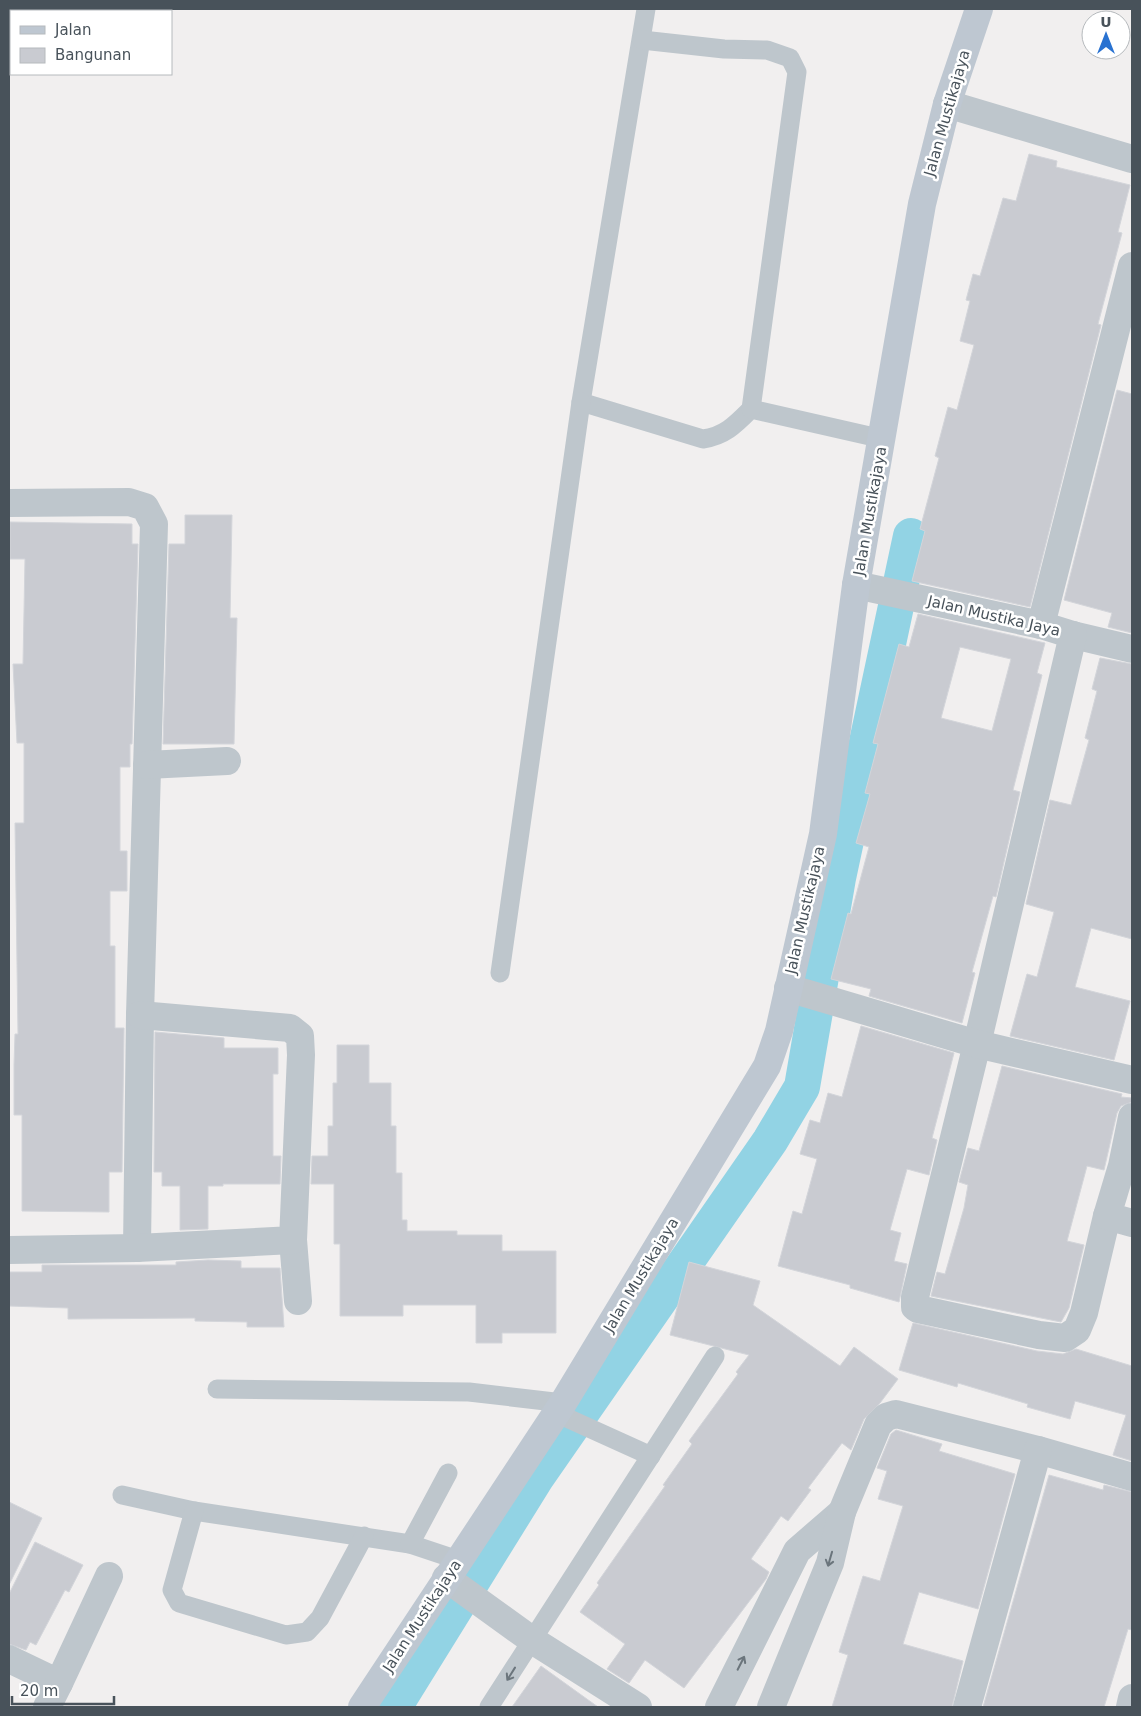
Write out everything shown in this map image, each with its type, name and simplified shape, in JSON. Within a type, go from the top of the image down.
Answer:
[{"type":"main road","name":"Jalan Mustikajaya","points":[[362,1707],[560,1408],[767,1066],[779,1031],[822,834],[856,584],[883,439],[922,204],[947,104],[979,9]]},
{"type":"street","points":[[947,104],[1132,159]]},
{"type":"street","points":[[1042,625],[1132,266]]},
{"type":"street","points":[[9,503],[129,502],[145,507],[154,524],[140,1015],[137,1248]]},
{"type":"street","name":"Jalan Mustika Jaya","points":[[856,584],[1042,625],[1072,635],[1132,649]]},
{"type":"street","points":[[1072,635],[977,1044],[914,1298],[915,1306],[918,1309],[1039,1335],[1065,1338],[1077,1330],[1120,1219],[1122,1166],[1132,1117]]},
{"type":"street","points":[[147,765],[227,761]]},
{"type":"street","points":[[788,988],[977,1044],[1132,1080]]},
{"type":"street","points":[[140,1015],[290,1028],[300,1036],[301,1056],[292,1240],[298,1301]]},
{"type":"street","points":[[9,1250],[137,1248],[292,1240]]},
{"type":"street","points":[[771,1707],[830,1563],[842,1512],[878,1425],[886,1417],[896,1414],[1038,1450],[1132,1477]]},
{"type":"street","points":[[967,1707],[1038,1450]]},
{"type":"street","points":[[719,1707],[797,1551],[842,1512]]},
{"type":"street","points":[[452,1569],[532,1640],[638,1707]]},
{"type":"street","points":[[47,1707],[109,1576]]},
{"type":"street","points":[[9,1659],[60,1683]]},
{"type":"street","points":[[1130,1707],[1132,1698]]},
{"type":"lane","points":[[500,973],[581,402],[646,9]]},
{"type":"lane","points":[[581,402],[703,439],[718,437],[729,430],[751,409],[797,72],[790,58],[767,50],[724,49],[642,40]]},
{"type":"lane","points":[[751,409],[883,439]]},
{"type":"lane","points":[[490,1707],[715,1356]]},
{"type":"lane","points":[[217,1389],[469,1392],[560,1408],[651,1456]]},
{"type":"lane","points":[[410,1544],[448,1474]]},
{"type":"lane","points":[[122,1495],[194,1511],[410,1544],[452,1569]]},
{"type":"lane","points":[[194,1511],[172,1590],[178,1603],[286,1635],[307,1632],[320,1618],[364,1536]]},
{"type":"building","points":[[1029,154],[1057,161],[1056,167],[1130,185],[1118,232],[1122,233],[1098,324],[1101,325],[1030,607],[912,581],[925,531],[920,529],[939,458],[935,456],[948,407],[957,410],[974,345],[960,341],[970,301],[966,300],[973,274],[980,276],[1003,198],[1016,201]]},
{"type":"building","points":[[1117,390],[1132,394],[1132,633],[1108,627],[1112,613],[1064,600]]},
{"type":"building","points":[[185,515],[232,515],[230,618],[237,618],[234,744],[163,744],[169,544],[185,544]]},
{"type":"building","points":[[10,522],[132,524],[132,544],[138,544],[132,744],[130,744],[130,767],[120,767],[120,851],[127,851],[127,891],[110,891],[110,946],[115,946],[115,1028],[124,1028],[122,1172],[109,1172],[109,1212],[22,1211],[22,1115],[14,1115],[15,1034],[18,1034],[15,823],[24,823],[24,743],[17,743],[13,664],[23,664],[25,559],[10,559]]},
{"type":"building","points":[[918,614],[1045,643],[1037,673],[1042,675],[1013,790],[1020,792],[996,897],[993,896],[972,972],[975,973],[962,1023],[869,996],[871,989],[831,979],[848,913],[851,914],[869,847],[856,843],[870,794],[865,793],[878,744],[873,743],[899,644],[909,647]],"holes":[[[960,647],[1011,659],[992,731],[941,718]]]},
{"type":"building","points":[[1100,658],[1132,664],[1132,939],[1091,928],[1075,987],[1130,1001],[1114,1060],[1010,1036],[1027,974],[1037,977],[1054,912],[1026,904],[1050,800],[1071,805],[1089,740],[1085,738],[1097,691],[1092,689]]},
{"type":"building","points":[[861,1026],[954,1053],[932,1138],[937,1140],[929,1175],[907,1169],[890,1230],[901,1233],[894,1261],[907,1264],[899,1302],[850,1288],[850,1285],[778,1266],[793,1211],[802,1214],[817,1159],[800,1154],[810,1120],[820,1123],[828,1093],[842,1097]]},
{"type":"building","points":[[155,1032],[224,1038],[224,1048],[278,1048],[278,1074],[273,1074],[273,1156],[281,1156],[280,1184],[223,1184],[223,1186],[208,1186],[208,1229],[180,1230],[180,1186],[162,1186],[162,1172],[154,1172]]},
{"type":"building","points":[[337,1045],[369,1045],[369,1083],[391,1083],[391,1126],[396,1126],[396,1173],[402,1173],[402,1220],[407,1220],[407,1231],[457,1231],[457,1235],[502,1235],[502,1251],[556,1251],[556,1333],[502,1333],[502,1343],[476,1343],[476,1305],[403,1305],[403,1316],[340,1316],[340,1244],[334,1244],[334,1184],[311,1184],[312,1156],[328,1156],[328,1126],[333,1126],[333,1083],[337,1083]]},
{"type":"building","points":[[1002,1066],[1122,1094],[1121,1097],[1132,1098],[1132,1102],[1121,1106],[1117,1113],[1104,1170],[1087,1166],[1067,1241],[1084,1245],[1069,1308],[1061,1322],[931,1296],[937,1272],[945,1274],[964,1208],[968,1185],[959,1182],[968,1148],[979,1151]]},
{"type":"building","points":[[208,1260],[241,1261],[241,1268],[280,1268],[284,1327],[247,1327],[247,1322],[195,1321],[195,1318],[68,1319],[68,1308],[9,1306],[9,1272],[42,1272],[42,1265],[176,1265],[176,1262]]},
{"type":"building","points":[[689,1262],[760,1281],[753,1305],[840,1366],[854,1347],[898,1379],[880,1403],[864,1419],[851,1450],[842,1443],[808,1488],[811,1490],[788,1521],[781,1516],[751,1559],[769,1572],[766,1579],[684,1688],[645,1660],[629,1683],[607,1669],[625,1644],[580,1612],[599,1585],[597,1583],[692,1444],[689,1441],[738,1374],[736,1372],[749,1355],[670,1335]]},
{"type":"building","points":[[913,1323],[1037,1351],[1063,1354],[1076,1349],[1132,1366],[1132,1461],[1113,1455],[1126,1415],[1075,1401],[1070,1419],[1027,1407],[1028,1404],[958,1383],[957,1387],[899,1370]]},
{"type":"building","points":[[896,1430],[942,1444],[939,1451],[1015,1474],[978,1609],[919,1592],[903,1644],[963,1661],[952,1707],[832,1707],[848,1655],[839,1652],[863,1576],[880,1581],[903,1506],[878,1499],[887,1471],[877,1468],[891,1434]]},
{"type":"building","points":[[1049,1475],[1103,1490],[1104,1485],[1132,1492],[1132,1630],[1128,1629],[1104,1707],[983,1707]]},
{"type":"building","points":[[9,1502],[42,1518],[9,1585]]},
{"type":"building","points":[[35,1542],[83,1565],[69,1592],[65,1590],[36,1645],[30,1642],[26,1650],[9,1644],[9,1594]]},
{"type":"building","points":[[541,1666],[598,1707],[512,1707]]},
{"type":"waterway","points":[[394,1707],[536,1478],[770,1141],[802,1087],[838,878],[911,536]]}]
